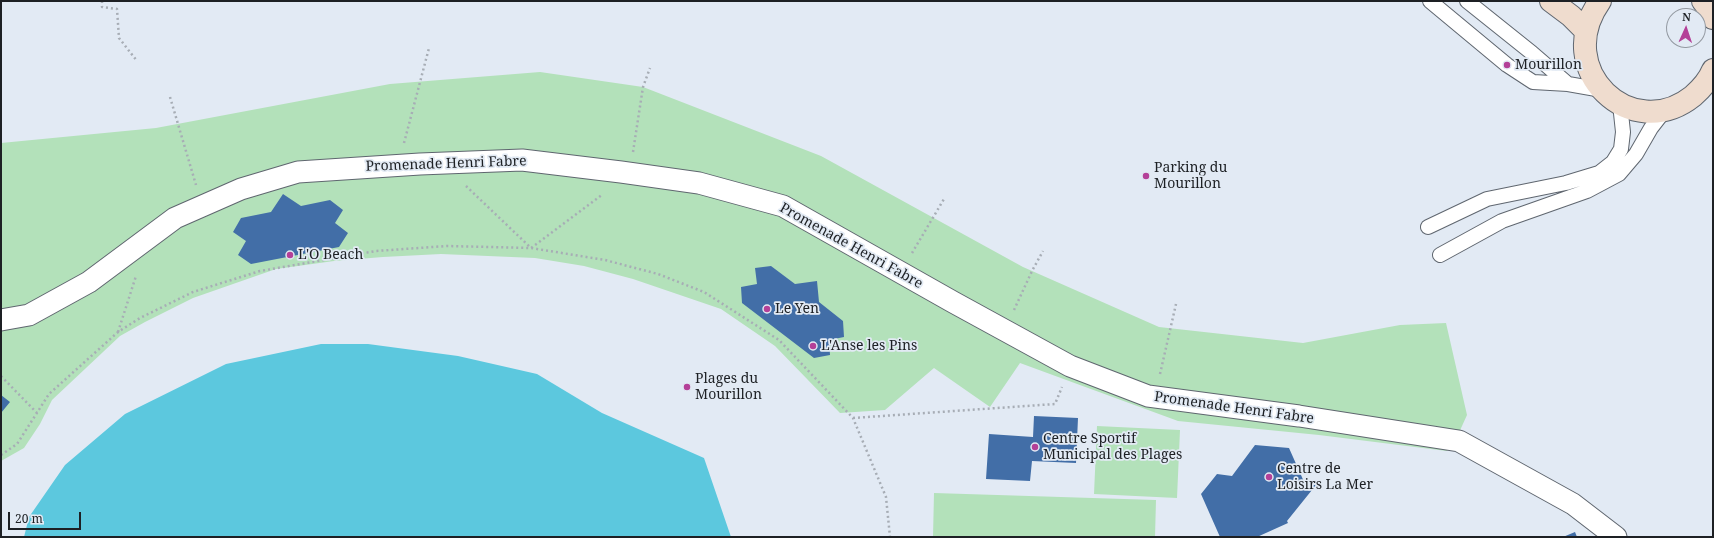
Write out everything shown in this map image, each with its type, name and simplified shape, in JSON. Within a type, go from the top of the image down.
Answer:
[{"type":"main road","points":[[1551,1],[1571,16],[1585,30]]},
{"type":"main road","points":[[1600,1],[1592,13],[1585,30],[1584,46],[1586,62],[1592,77],[1602,90],[1620,104],[1634,109],[1650,111],[1665,110],[1685,102],[1701,90],[1713,70]]},
{"type":"street","name":"Promenade Henri Fabre","points":[[1,320],[29,315],[89,282],[175,218],[241,189],[298,172],[399,165],[522,160],[699,183],[783,206],[1070,366],[1154,398],[1299,416],[1459,442],[1572,504],[1616,537]]},
{"type":"lane","points":[[1430,1],[1507,65],[1533,82],[1568,84],[1602,90]]},
{"type":"lane","points":[[1467,1],[1532,52],[1568,84]]},
{"type":"lane","points":[[1428,227],[1487,199],[1566,183],[1599,173],[1614,162],[1621,149],[1623,132],[1620,104]]},
{"type":"lane","points":[[1440,255],[1502,221],[1587,191],[1618,174],[1636,154],[1650,128],[1665,110]]},
{"type":"path","points":[[102,1],[102,7],[117,9],[119,38],[138,61]]},
{"type":"path","points":[[399,165],[429,48]]},
{"type":"path","points":[[531,248],[629,174],[644,87],[650,68]]},
{"type":"path","points":[[170,97],[202,206]]},
{"type":"path","points":[[442,163],[531,248]]},
{"type":"path","points":[[901,273],[944,199]]},
{"type":"path","points":[[1,455],[17,444],[49,394],[118,332],[140,318],[193,292],[260,271],[376,250],[447,246],[531,248],[605,260],[658,274],[704,292],[779,340],[853,418],[886,497],[890,537]]},
{"type":"path","points":[[1004,330],[1043,251]]},
{"type":"path","points":[[118,332],[137,274]]},
{"type":"path","points":[[1154,398],[1176,304]]},
{"type":"path","points":[[853,418],[1054,404],[1070,366]]},
{"type":"path","points":[[1,376],[37,413]]},
{"type":"green space","points":[[540,72],[643,87],[821,156],[1023,267],[1159,327],[1303,343],[1400,325],[1446,323],[1467,415],[1457,437],[1447,451],[1319,435],[1178,421],[1020,363],[990,407],[934,368],[885,410],[840,413],[775,346],[721,309],[633,279],[584,266],[535,258],[441,254],[334,261],[276,269],[193,298],[120,336],[52,400],[40,424],[24,448],[1,461],[1,143],[156,128],[390,84]]},
{"type":"green space","points":[[1097,426],[1180,430],[1177,498],[1094,494]]},
{"type":"green space","points":[[934,493],[1156,500],[1155,537],[933,537]]},
{"type":"water","points":[[321,344],[368,344],[458,356],[537,374],[602,413],[704,458],[731,537],[24,537],[29,517],[65,465],[125,414],[226,364]]},
{"type":"building","points":[[283,194],[301,206],[330,200],[343,210],[335,223],[348,233],[339,247],[251,264],[238,255],[246,241],[233,232],[241,218],[271,212]]},
{"type":"building","points":[[771,266],[795,284],[817,281],[819,302],[843,321],[844,337],[829,340],[830,355],[814,358],[742,303],[741,287],[757,284],[755,268]]},
{"type":"building","points":[[1,395],[10,402],[1,413]]},
{"type":"building","points":[[1034,416],[1078,418],[1076,463],[1032,461],[1030,481],[986,479],[989,434],[1033,437]]},
{"type":"building","points":[[1255,445],[1289,448],[1305,484],[1316,485],[1287,521],[1288,523],[1257,537],[1220,537],[1201,494],[1217,474],[1232,476]]},
{"type":"building","points":[[1575,532],[1577,537],[1563,537]]},
{"type":"place","name":"Mourillon","points":[[1507,65]]},
{"type":"place","name":"Parking du Mourillon","points":[[1146,176]]},
{"type":"place","name":"L'O Beach","points":[[290,255]]},
{"type":"place","name":"Le Yen","points":[[767,309]]},
{"type":"place","name":"L'Anse les Pins","points":[[813,346]]},
{"type":"place","name":"Plages du Mourillon","points":[[687,387]]},
{"type":"place","name":"Centre Sportif Municipal des Plages","points":[[1035,447]]},
{"type":"place","name":"Centre de Loisirs La Mer","points":[[1269,477]]}]
